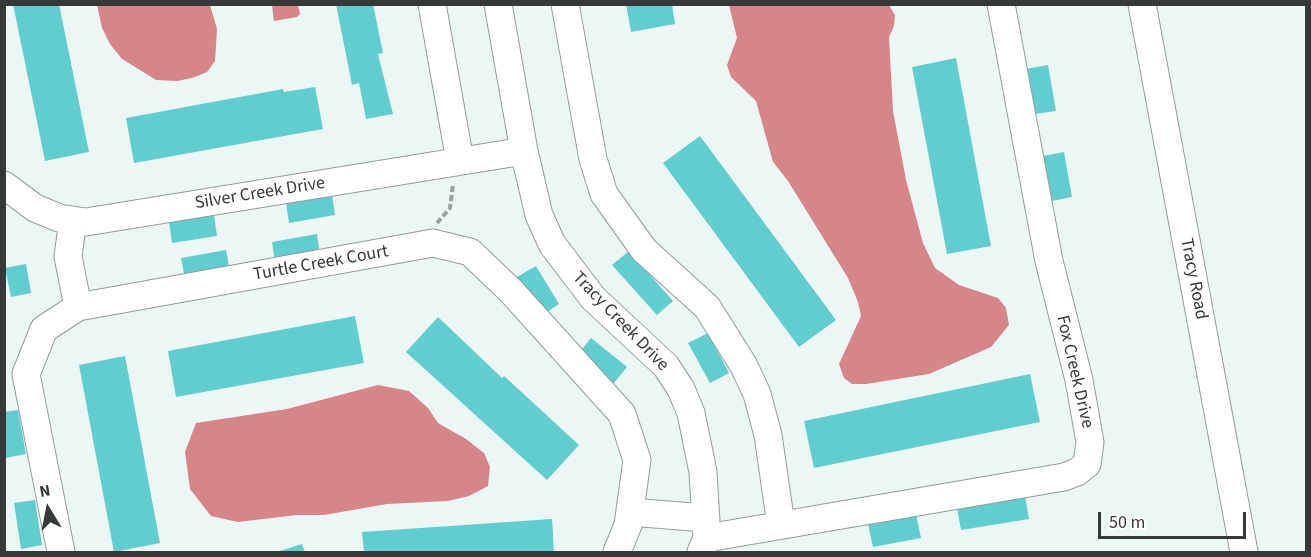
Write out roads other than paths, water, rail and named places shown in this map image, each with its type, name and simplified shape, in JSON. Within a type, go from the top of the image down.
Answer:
[{"type":"street","points":[[432,4],[456,162]]},
{"type":"street","name":"Tracy Creek Drive","points":[[498,4],[524,151],[539,214],[552,244],[593,298],[666,366],[681,389],[691,412],[698,440],[708,540]]},
{"type":"street","points":[[565,4],[593,159],[604,194],[644,250],[706,307],[739,357],[757,394],[768,435],[781,525]]},
{"type":"street","name":"Fox Creek Drive","points":[[630,512],[708,540],[781,525],[1064,477],[1077,472],[1087,464],[1090,442],[1079,380],[1050,261],[1001,4]]},
{"type":"street","name":"Tracy Road","points":[[1142,4],[1244,552]]},
{"type":"street","name":"Silver Creek Drive","points":[[4,185],[35,208],[73,220],[110,219],[524,151]]},
{"type":"street","points":[[73,220],[68,256],[78,307]]},
{"type":"street","name":"Turtle Creek Court","points":[[61,552],[26,374],[44,329],[78,307],[433,243],[470,252],[511,291],[622,414],[637,460],[628,525],[617,552]]}]
